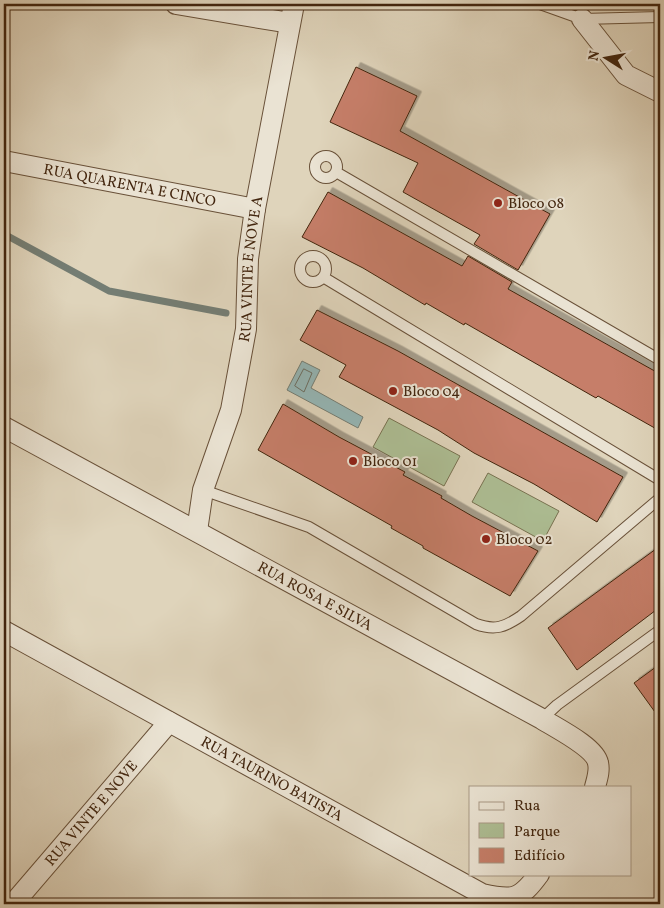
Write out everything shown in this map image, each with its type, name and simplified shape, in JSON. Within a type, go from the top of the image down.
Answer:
[{"type":"street","points":[[176,4],[292,13]]},
{"type":"street","name":"RUA VINTE E NOVE A","points":[[197,530],[203,490],[231,410],[246,330],[248,259],[255,209],[292,13]]},
{"type":"street","points":[[582,19],[626,75],[660,92]]},
{"type":"street","name":"RUA QUARENTA E CINCO","points":[[4,161],[255,209]]},
{"type":"street","name":"RUA ROSA E SILVA","points":[[4,427],[197,530],[542,719],[589,749],[598,761],[595,786]]},
{"type":"street","name":"RUA TAURINO BATISTA","points":[[4,631],[482,894],[499,898],[517,898],[527,891],[538,876]]},
{"type":"street","name":"RUA VINTE E NOVE","points":[[13,904],[169,722]]},
{"type":"lane","points":[[540,4],[582,19],[660,17]]},
{"type":"lane","points":[[336,172],[660,360]]},
{"type":"lane","points":[[323,277],[660,480]]},
{"type":"lane","points":[[203,490],[309,527],[476,624],[495,628],[505,626],[521,616],[660,498]]},
{"type":"lane","points":[[542,719],[558,705],[660,630]]},
{"type":"green space","points":[[389,418],[460,456],[444,486],[373,447]]},
{"type":"green space","points":[[488,473],[559,511],[543,541],[472,502]]},
{"type":"water","points":[[302,361],[320,370],[311,388],[363,417],[358,428],[287,390]]},
{"type":"building","points":[[356,67],[417,96],[400,131],[550,214],[518,270],[474,244],[480,235],[403,192],[418,163],[330,122]]},
{"type":"building","points":[[328,192],[462,266],[468,256],[512,282],[508,289],[660,374],[660,431],[598,396],[596,398],[465,323],[464,325],[426,303],[425,305],[363,268],[302,237]]},
{"type":"building","points":[[317,310],[398,351],[623,477],[597,522],[534,484],[474,453],[438,430],[339,377],[346,365],[300,340]]},
{"type":"building","points":[[283,404],[339,437],[405,472],[403,475],[442,496],[441,498],[472,516],[538,551],[510,596],[423,548],[423,546],[391,528],[392,526],[258,450]]},
{"type":"building","points":[[660,546],[660,607],[577,670],[548,628]]},
{"type":"building","points":[[660,664],[660,719],[634,683]]},
{"type":"waterway","points":[[4,234],[109,291],[226,313]]},
{"type":"place","name":"Bloco 08","points":[[498,203]]},
{"type":"place","name":"Bloco 04","points":[[393,391]]},
{"type":"place","name":"Bloco 01","points":[[353,461]]},
{"type":"place","name":"Bloco 02","points":[[486,539]]}]
